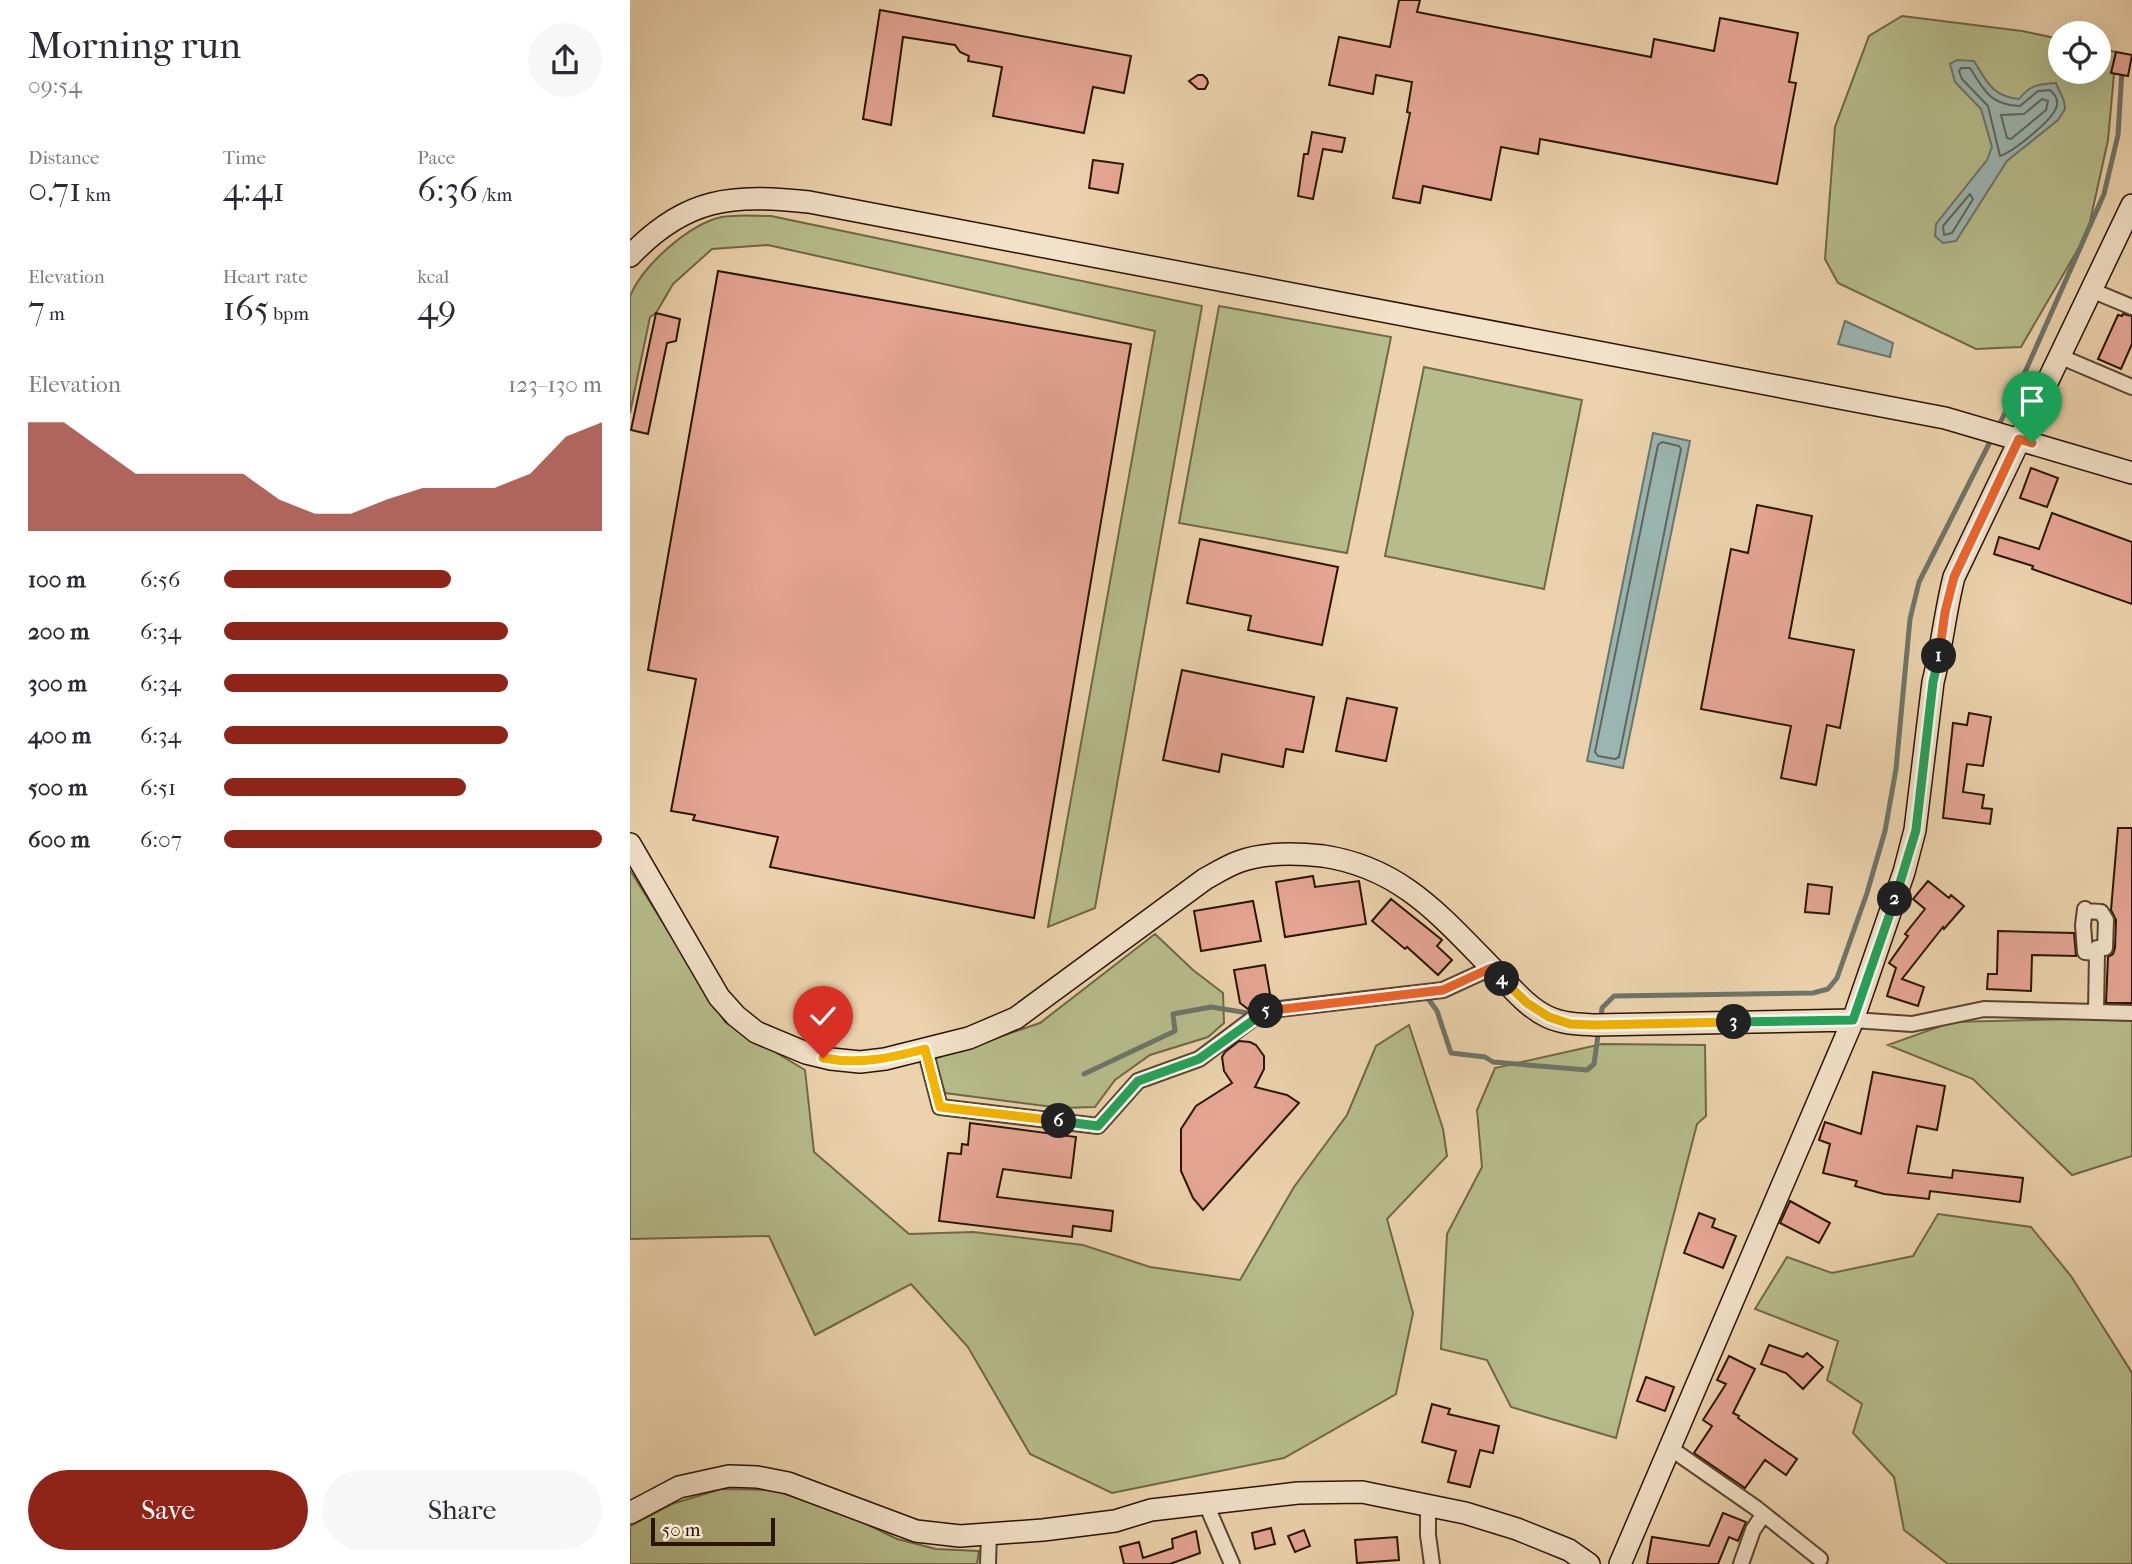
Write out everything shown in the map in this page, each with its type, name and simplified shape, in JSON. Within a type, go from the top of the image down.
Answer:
[{"type":"street","points":[[630,256],[646,239],[671,220],[698,206],[737,198],[809,202],[1945,418],[2132,473]]},
{"type":"street","points":[[1620,1564],[1853,1020],[1904,872],[1916,830],[1933,682],[1954,577],[2091,290],[2129,219]]},
{"type":"street","points":[[2091,290],[2132,307]]},
{"type":"street","points":[[2059,356],[2132,387]]},
{"type":"street","points":[[630,844],[719,997],[736,1016],[755,1032],[806,1054],[831,1059],[860,1062],[885,1059],[969,1038],[1016,1018],[1205,879],[1239,861],[1273,854],[1305,854],[1343,859],[1378,870],[1430,906],[1527,1003],[1549,1017],[1570,1024],[1853,1020],[1912,1024],[1984,1009],[2132,1013]]},
{"type":"street","points":[[2096,1012],[2097,953],[2097,948],[2105,948],[2106,920],[2101,912],[2085,910],[2085,952],[2097,953]]},
{"type":"street","points":[[925,1049],[940,1107],[1098,1126],[1138,1081],[1199,1059],[1263,1011],[1443,990],[1491,968]]},
{"type":"street","points":[[1670,1448],[1820,1559]]},
{"type":"street","points":[[630,1513],[656,1498],[692,1483],[729,1476],[757,1477],[788,1483],[916,1531],[960,1536],[1115,1521],[1151,1510],[1298,1493],[1362,1492],[1428,1505],[1517,1529],[1569,1550],[1590,1564]]},
{"type":"street","points":[[1206,1504],[1232,1564]]},
{"type":"street","points":[[1428,1505],[1432,1564]]},
{"type":"street","points":[[1741,1564],[1753,1530],[1763,1515]]},
{"type":"street","points":[[988,1564],[989,1534]]},
{"type":"green space","points":[[1902,16],[2048,36],[2048,84],[2111,84],[2111,51],[2116,52],[2108,140],[2089,226],[2021,347],[1976,349],[1838,283],[1825,259],[1835,127],[1869,36]]},
{"type":"green space","points":[[734,216],[771,216],[1202,306],[1095,908],[1048,927],[1155,331],[768,245],[712,249],[673,284],[656,313],[650,317],[630,413],[630,296],[636,284],[668,247],[709,221]]},
{"type":"green space","points":[[1219,306],[1391,337],[1347,553],[1179,523]]},
{"type":"green space","points":[[1424,367],[1582,400],[1544,589],[1385,556]]},
{"type":"green space","points":[[630,870],[725,1022],[805,1070],[814,1152],[909,1234],[973,1232],[1083,1245],[1150,1267],[1240,1280],[1294,1187],[1347,1115],[1376,1046],[1409,1025],[1443,1129],[1447,1156],[1387,1219],[1413,1313],[1396,1394],[1284,1458],[1112,1493],[1030,1454],[968,1347],[911,1284],[815,1335],[769,1236],[630,1239]]},
{"type":"green space","points":[[1155,934],[1193,970],[1223,993],[1224,1023],[1208,1037],[1150,1055],[1115,1080],[1095,1107],[1061,1108],[945,1093],[934,1059],[1040,1023]]},
{"type":"green space","points":[[2132,1020],[2132,1156],[2072,1175],[1973,1079],[1888,1045],[1952,1022]]},
{"type":"green space","points":[[1602,1044],[1705,1045],[1706,1116],[1697,1124],[1616,1438],[1511,1407],[1487,1360],[1441,1349],[1447,1234],[1482,1167],[1477,1110],[1495,1068]]},
{"type":"green space","points":[[1938,1214],[2031,1227],[2071,1276],[2132,1373],[2132,1564],[1948,1564],[1904,1530],[1894,1477],[1853,1433],[1862,1404],[1827,1380],[1838,1341],[1755,1309],[1787,1257],[1832,1273],[1913,1256]]},
{"type":"green space","points":[[721,1489],[774,1490],[852,1517],[897,1539],[936,1549],[979,1551],[977,1564],[630,1564],[630,1526],[672,1504]]},
{"type":"water","points":[[1957,60],[1974,61],[1991,87],[2002,95],[2019,99],[2035,86],[2056,84],[2065,109],[2058,120],[2007,161],[1956,241],[1943,243],[1935,236],[1936,224],[1987,160],[1992,147],[1981,109],[1955,82],[1950,64]]},
{"type":"water","points":[[1845,321],[1893,343],[1890,357],[1838,344]]},
{"type":"water","points":[[1653,433],[1690,441],[1623,768],[1587,761]]},
{"type":"building","points":[[1399,0],[1420,0],[1417,12],[1651,57],[1654,39],[1714,51],[1720,18],[1798,33],[1789,82],[1796,83],[1777,184],[1540,139],[1538,154],[1501,147],[1491,200],[1423,186],[1420,203],[1393,198],[1410,113],[1407,112],[1412,82],[1376,75],[1373,94],[1329,85],[1339,37],[1390,47]]},
{"type":"building","points":[[880,10],[1131,56],[1124,93],[1093,87],[1084,133],[993,116],[1002,67],[968,61],[969,56],[960,52],[955,45],[903,37],[891,125],[863,119]]},
{"type":"building","points":[[2116,52],[2132,55],[2128,76],[2111,73]]},
{"type":"building","points":[[1198,75],[1207,79],[1205,89],[1198,89],[1189,81]]},
{"type":"building","points":[[1312,132],[1345,138],[1342,152],[1323,149],[1313,199],[1298,196],[1304,154],[1308,154]]},
{"type":"building","points":[[1093,160],[1123,164],[1118,193],[1089,188]]},
{"type":"building","points":[[718,271],[1131,344],[1034,918],[770,867],[778,837],[693,820],[695,815],[671,811],[696,679],[648,670]]},
{"type":"building","points":[[656,313],[680,319],[676,341],[667,343],[648,434],[631,430]]},
{"type":"building","points":[[2118,315],[2132,316],[2132,344],[2121,369],[2098,359]]},
{"type":"building","points":[[2031,468],[2058,478],[2047,507],[2020,498]]},
{"type":"building","points":[[1757,505],[1812,516],[1789,638],[1854,650],[1840,728],[1827,725],[1816,785],[1781,778],[1791,726],[1701,709],[1731,549],[1748,553]]},
{"type":"building","points":[[2052,513],[2132,542],[2132,604],[1994,554],[1999,537],[2039,549]]},
{"type":"building","points":[[1200,539],[1338,567],[1322,645],[1248,630],[1251,616],[1187,603]]},
{"type":"building","points":[[1182,670],[1314,697],[1303,752],[1286,749],[1283,767],[1222,754],[1219,772],[1163,760]]},
{"type":"building","points":[[1347,698],[1397,708],[1386,761],[1336,751]]},
{"type":"building","points":[[1969,713],[1991,717],[1983,766],[1967,764],[1963,792],[1984,795],[1982,808],[1992,809],[1990,824],[1943,818],[1953,723],[1967,725]]},
{"type":"building","points":[[2118,828],[2132,828],[2132,1003],[2106,1003],[2108,957],[2113,954],[2115,948],[2116,920],[2111,910]]},
{"type":"building","points":[[1313,876],[1315,887],[1359,881],[1366,924],[1285,937],[1276,882]]},
{"type":"building","points":[[1928,881],[1964,906],[1944,929],[1943,927],[1902,979],[1924,987],[1918,1006],[1887,996],[1896,968],[1889,963],[1908,936],[1905,934],[1925,909],[1913,899]]},
{"type":"building","points":[[1808,884],[1832,887],[1829,914],[1805,912]]},
{"type":"building","points":[[1391,899],[1442,940],[1437,946],[1452,960],[1438,975],[1372,921]]},
{"type":"building","points":[[1253,901],[1261,941],[1201,951],[1194,911]]},
{"type":"building","points":[[1998,931],[2074,933],[2076,956],[2032,955],[2031,991],[1987,989],[1988,974],[1997,974]]},
{"type":"building","points":[[1265,965],[1271,1000],[1248,1009],[1240,1003],[1234,970]]},
{"type":"building","points":[[1239,1041],[1256,1045],[1264,1056],[1264,1069],[1255,1087],[1287,1095],[1299,1103],[1203,1210],[1193,1198],[1181,1171],[1181,1129],[1196,1106],[1232,1083],[1224,1071],[1222,1057]]},
{"type":"building","points":[[1873,1072],[1945,1086],[1937,1130],[1917,1126],[1908,1173],[1952,1178],[1953,1170],[2023,1178],[2020,1202],[1930,1191],[1929,1199],[1884,1194],[1855,1186],[1857,1181],[1823,1173],[1830,1144],[1819,1140],[1825,1122],[1861,1134]]},
{"type":"building","points":[[970,1123],[1076,1137],[1071,1178],[1003,1169],[997,1197],[1113,1211],[1111,1231],[1073,1226],[1072,1237],[939,1221],[948,1153],[961,1154],[962,1144],[968,1145]]},
{"type":"building","points":[[1790,1201],[1830,1223],[1819,1243],[1780,1223]]},
{"type":"building","points":[[1699,1213],[1715,1219],[1712,1227],[1736,1236],[1723,1268],[1684,1253]]},
{"type":"building","points":[[1769,1345],[1803,1357],[1807,1353],[1823,1367],[1803,1389],[1786,1373],[1761,1364]]},
{"type":"building","points":[[1729,1356],[1755,1369],[1733,1413],[1797,1459],[1786,1475],[1765,1460],[1745,1488],[1694,1453],[1712,1426],[1703,1420],[1726,1384],[1717,1380]]},
{"type":"building","points":[[1646,1377],[1674,1387],[1665,1411],[1637,1401]]},
{"type":"building","points":[[1432,1404],[1450,1409],[1448,1414],[1499,1426],[1493,1453],[1480,1450],[1470,1487],[1448,1482],[1456,1451],[1422,1442]]},
{"type":"building","points":[[1723,1513],[1746,1522],[1738,1541],[1729,1537],[1718,1564],[1647,1564],[1652,1537],[1709,1546]]},
{"type":"building","points":[[1271,1528],[1275,1544],[1255,1549],[1252,1533]]},
{"type":"building","points":[[1304,1530],[1310,1546],[1295,1552],[1288,1536]]},
{"type":"building","points":[[1196,1531],[1200,1553],[1170,1564],[1124,1564],[1120,1547],[1139,1542],[1143,1558],[1173,1548],[1172,1539]]},
{"type":"building","points":[[1397,1537],[1399,1560],[1357,1563],[1355,1540]]},
{"type":"waterway","points":[[1998,427],[2104,194],[2118,135],[2122,70]]},
{"type":"waterway","points":[[1601,1019],[1602,1008],[1614,996],[1813,993],[1828,989],[1837,978],[1867,893],[1885,831],[1896,769],[1910,619],[1919,582],[1993,436]]},
{"type":"waterway","points":[[1424,993],[1437,1011],[1451,1053],[1485,1057],[1493,1062],[1587,1070],[1594,1064],[1599,1028]]},
{"type":"waterway","points":[[1084,1074],[1175,1031],[1173,1014],[1211,1007],[1248,1013],[1255,1010]]},
{"type":"route","points":[[823,1058],[860,1062],[925,1049],[940,1107],[1098,1126],[1138,1081],[1199,1059],[1263,1011],[1443,990],[1491,968],[1527,1003],[1549,1017],[1570,1024],[1853,1020],[1916,830],[1933,682],[1954,577],[2019,439],[2032,443]]}]
